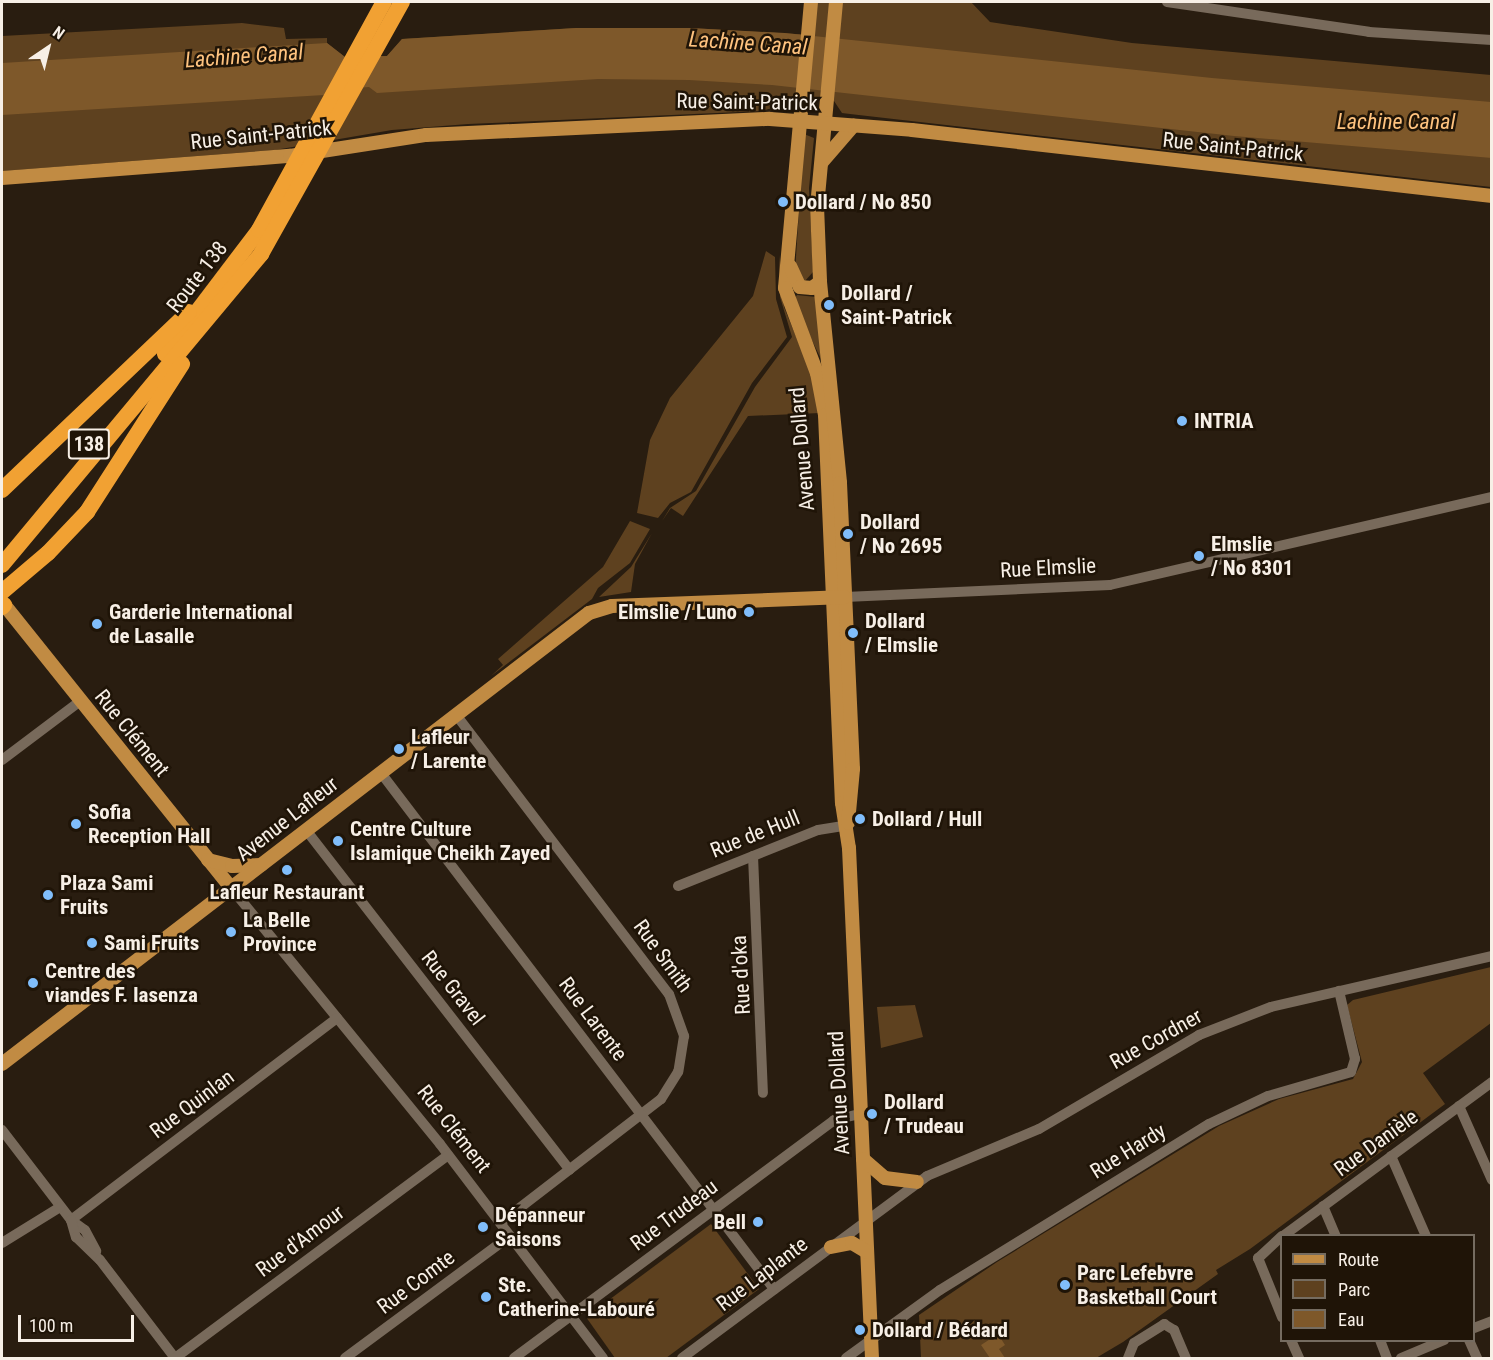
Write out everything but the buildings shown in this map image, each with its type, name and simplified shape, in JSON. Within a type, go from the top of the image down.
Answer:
[{"type":"highway","name":"Route 138","points":[[279,211],[384,2]]},
{"type":"highway","points":[[387,29],[402,2]]},
{"type":"highway","name":"138","points":[[387,29],[407,2]]},
{"type":"highway","name":"Route 138","points":[[2,565],[224,292],[279,211],[387,29]]},
{"type":"highway","name":"Route 138","points":[[2,549],[224,292]]},
{"type":"highway","points":[[2,490],[224,292]]},
{"type":"highway","points":[[2,602],[87,512],[224,292]]},
{"type":"main road","name":"Avenue Dollard","points":[[836,2],[819,167],[820,282],[837,428],[839,597]]},
{"type":"main road","name":"Avenue Dollard","points":[[810,3],[787,256],[787,302],[817,373],[824,406],[853,769],[848,825],[872,1359]]},
{"type":"main road","points":[[770,119],[801,100]]},
{"type":"main road","points":[[819,167],[836,141],[853,126],[825,103]]},
{"type":"main road","name":"Rue Saint-Patrick","points":[[2,178],[290,156],[385,140],[465,132],[770,119],[853,126],[1491,196]]},
{"type":"main road","points":[[787,256],[797,285],[809,289],[820,282]]},
{"type":"main road","name":"Rue Elmslie","points":[[598,608],[839,597]]},
{"type":"main road","name":"Rue Clément","points":[[2,602],[79,702],[232,889]]},
{"type":"main road","name":"Avenue Lafleur","points":[[2,1064],[598,608]]},
{"type":"main road","points":[[208,860],[232,866],[261,865]]},
{"type":"main road","points":[[863,1159],[885,1178],[917,1182]]},
{"type":"main road","points":[[831,1247],[852,1243],[867,1252]]},
{"type":"street","points":[[1167,2],[1369,32],[1491,40]]},
{"type":"street","name":"Rue Elmslie","points":[[839,597],[1102,586],[1491,497]]},
{"type":"street","points":[[2,760],[79,702]]},
{"type":"street","name":"Rue Smith","points":[[457,716],[674,1004],[683,1030],[680,1066],[665,1094],[642,1115],[500,1223]]},
{"type":"street","name":"Rue Larente","points":[[381,773],[774,1289]]},
{"type":"street","name":"Rue de Hull","points":[[678,886],[822,829],[848,825]]},
{"type":"street","name":"Rue Gravel","points":[[306,830],[570,1170]]},
{"type":"street","name":"Rue d'oka","points":[[753,856],[763,1093]]},
{"type":"street","name":"Rue Clément","points":[[232,889],[235,901],[266,930],[448,1155],[603,1359]]},
{"type":"street","name":"Rue Cordner","points":[[866,1220],[917,1182],[940,1169],[1039,1129],[1210,1030],[1271,1007],[1491,956]]},
{"type":"street","name":"Rue Hardy","points":[[871,1340],[940,1290],[1217,1120],[1268,1096],[1351,1072],[1355,1059],[1339,991]]},
{"type":"street","name":"Rue Quinlan","points":[[71,1220],[337,1018]]},
{"type":"street","name":"Rue Danièle","points":[[1285,1234],[1491,1082]]},
{"type":"street","points":[[1459,1106],[1491,1180]]},
{"type":"street","name":"Rue Trudeau","points":[[514,1359],[838,1117],[861,1114]]},
{"type":"street","points":[[2,1130],[60,1207],[84,1230],[100,1260],[176,1358]]},
{"type":"street","name":"Rue d'Amour","points":[[176,1358],[448,1155]]},
{"type":"street","points":[[1391,1156],[1425,1234]]},
{"type":"street","points":[[1323,1206],[1335,1234]]},
{"type":"street","points":[[2,1243],[60,1207]]},
{"type":"street","name":"Rue Laplante","points":[[682,1359],[866,1220]]},
{"type":"street","name":"Rue Comte","points":[[345,1359],[510,1236]]},
{"type":"street","name":"Rue Danièle","points":[[1280,1238],[1259,1254],[1280,1314]]},
{"type":"street","points":[[1475,1327],[1491,1321]]},
{"type":"street","points":[[1128,1359],[1134,1343],[1161,1324],[1171,1327],[1186,1359]]},
{"type":"street","points":[[846,1359],[871,1340]]},
{"type":"street","points":[[1291,1342],[1299,1359]]},
{"type":"street","points":[[1380,1342],[1387,1359]]},
{"type":"street","points":[[1401,1359],[1442,1342]]},
{"type":"street","points":[[1469,1342],[1477,1359]]},
{"type":"green space","points":[[816,2],[971,2],[990,22],[1132,43],[1491,75],[1491,187],[842,113],[834,101],[793,96],[782,105],[762,111],[468,124],[392,130],[275,150],[2,171],[2,36],[242,23],[284,28],[286,39],[327,38],[327,43],[345,57],[387,56],[402,39],[576,28],[690,28],[813,35]]},
{"type":"green space","points":[[804,134],[814,138],[809,188],[813,272],[805,281],[795,272]]},
{"type":"green space","points":[[766,251],[775,257],[776,299],[787,337],[752,383],[691,492],[670,503],[658,518],[637,513],[650,440],[670,398],[753,296]]},
{"type":"green space","points":[[779,255],[784,307],[814,381],[820,413],[748,416],[683,516],[671,508],[662,521],[670,508],[696,491],[755,387],[792,337],[780,297]]},
{"type":"green space","points":[[797,295],[816,297],[821,359],[793,301]]},
{"type":"green space","points":[[630,521],[650,529],[630,563],[598,588],[592,599],[491,676],[503,665],[498,659],[603,567]]},
{"type":"green space","points":[[652,533],[635,564],[631,592],[599,597],[631,567]]},
{"type":"green space","points":[[1491,967],[1491,1023],[1423,1073],[1445,1104],[1250,1249],[1216,1270],[1218,1274],[1123,1342],[1096,1358],[921,1358],[919,1315],[997,1262],[1219,1126],[1279,1099],[1353,1079],[1362,1062],[1347,1005],[1353,1000]]},
{"type":"green space","points":[[915,1005],[923,1037],[881,1048],[877,1007]]},
{"type":"green space","points":[[711,1224],[759,1289],[666,1358],[615,1358],[586,1317]]},
{"type":"water","name":"Lachine Canal","points":[[576,28],[690,28],[785,33],[1212,78],[1491,102],[1492,158],[1234,136],[772,85],[689,80],[598,79],[377,93],[369,87],[343,89],[324,95],[2,115],[2,63],[327,43],[345,57],[387,56],[402,39]]},
{"type":"water","points":[[998,1334],[1005,1345],[999,1349],[1005,1358],[990,1358],[981,1345]]},
{"type":"place","name":"Dollard / No 850","points":[[783,202]]},
{"type":"place","name":"Dollard / Saint-Patrick","points":[[829,305]]},
{"type":"place","name":"INTRIA","points":[[1182,421]]},
{"type":"place","name":"Dollard / No 2695","points":[[848,534]]},
{"type":"place","name":"Elmslie / No 8301","points":[[1199,556]]},
{"type":"place","name":"Elmslie / Luno","points":[[749,612]]},
{"type":"place","name":"Garderie International de Lasalle","points":[[97,624]]},
{"type":"place","name":"Dollard / Elmslie","points":[[853,633]]},
{"type":"place","name":"Lafleur / Larente","points":[[399,749]]},
{"type":"place","name":"Dollard / Hull","points":[[860,819]]},
{"type":"place","name":"Sofia Reception Hall","points":[[76,824]]},
{"type":"place","name":"Centre Culture Islamique Cheikh Zayed","points":[[338,841]]},
{"type":"place","name":"Lafleur Restaurant","points":[[287,870]]},
{"type":"place","name":"Plaza Sami Fruits","points":[[48,895]]},
{"type":"place","name":"La Belle Province","points":[[231,932]]},
{"type":"place","name":"Sami Fruits","points":[[92,943]]},
{"type":"place","name":"Centre des viandes F. Iasenza","points":[[33,983]]},
{"type":"place","name":"Dollard / Trudeau","points":[[872,1114]]},
{"type":"place","name":"Bell","points":[[758,1222]]},
{"type":"place","name":"Dépanneur Saisons","points":[[483,1227]]},
{"type":"place","name":"Parc Lefebvre Basketball Court","points":[[1065,1285]]},
{"type":"place","name":"Ste. Catherine-Labouré","points":[[486,1297]]},
{"type":"place","name":"Dollard / Bédard","points":[[860,1330]]}]
